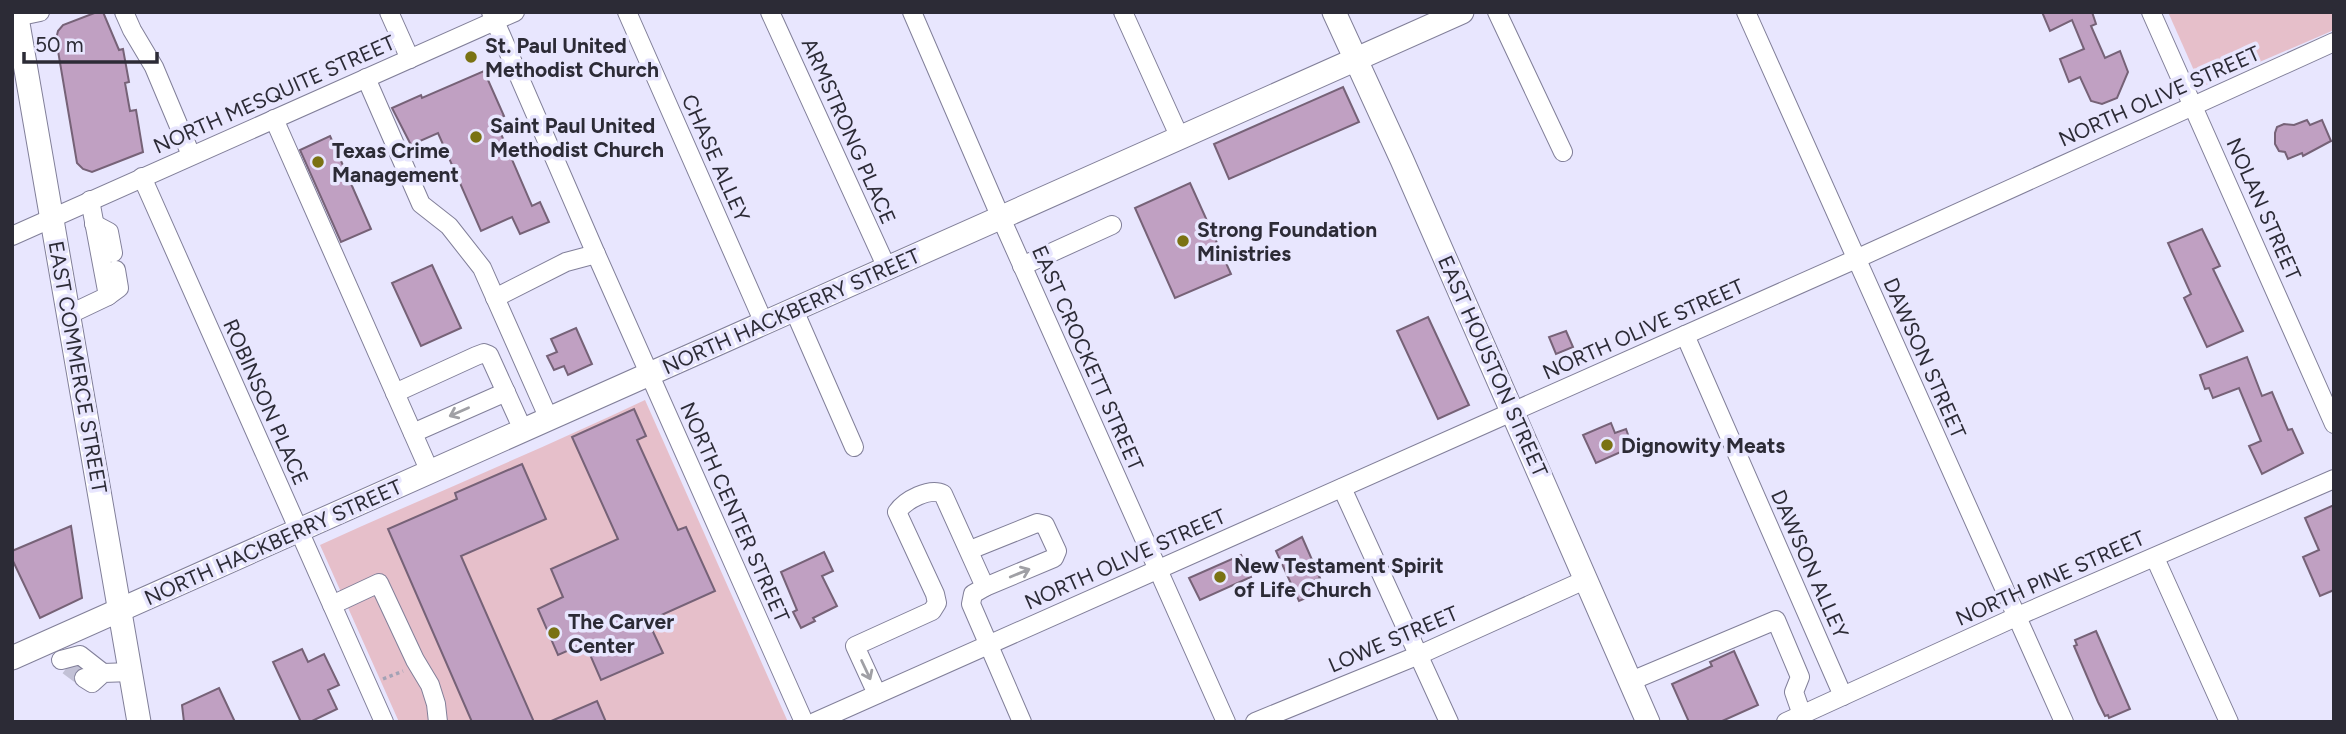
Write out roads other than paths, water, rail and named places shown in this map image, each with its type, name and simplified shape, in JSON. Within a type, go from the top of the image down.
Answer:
[{"type":"main road","name":"EAST HOUSTON STREET","points":[[1334,12],[1408,172],[1648,722]]},
{"type":"main road","name":"NORTH HACKBERRY STREET","points":[[12,658],[1462,12]]},
{"type":"main road","name":"EAST COMMERCE STREET","points":[[16,15],[139,722]]},
{"type":"street","points":[[16,15],[40,12]]},
{"type":"street","points":[[124,12],[154,67],[191,155]]},
{"type":"street","points":[[389,12],[410,59]]},
{"type":"street","name":"NORTH MESQUITE STREET","points":[[12,236],[410,59],[493,16],[515,12]]},
{"type":"street","name":"CHASE ALLEY","points":[[627,12],[764,323]]},
{"type":"street","name":"ARMSTRONG PLACE","points":[[770,12],[887,268]]},
{"type":"street","name":"EAST CROCKETT STREET","points":[[912,12],[1000,218],[1226,722]]},
{"type":"street","points":[[1123,12],[1180,138]]},
{"type":"street","points":[[1497,12],[1563,152]]},
{"type":"street","name":"DAWSON STREET","points":[[1746,12],[2064,722]]},
{"type":"street","name":"NOLAN STREET","points":[[2151,12],[2334,424]]},
{"type":"street","name":"NORTH CENTER STREET","points":[[493,16],[804,722]]},
{"type":"street","name":"NORTH OLIVE STREET","points":[[815,722],[1856,259],[2334,42]]},
{"type":"street","points":[[366,78],[421,204],[449,226],[482,268],[549,419]]},
{"type":"street","points":[[274,119],[430,472]]},
{"type":"street","name":"ROBINSON PLACE","points":[[142,177],[384,722]]},
{"type":"street","points":[[90,200],[108,296]]},
{"type":"street","points":[[68,315],[119,288],[109,232],[94,223]]},
{"type":"street","points":[[1022,266],[1112,225]]},
{"type":"street","points":[[495,298],[566,262],[596,254]]},
{"type":"street","points":[[794,310],[854,447]]},
{"type":"street","name":"DAWSON ALLEY","points":[[1685,335],[1843,696]]},
{"type":"street","points":[[395,393],[484,353],[489,355],[523,430]]},
{"type":"street","points":[[413,433],[506,392]]},
{"type":"street","name":"NORTH PINE STREET","points":[[1794,718],[2334,478]]},
{"type":"street","points":[[1342,488],[1449,722]]},
{"type":"street","points":[[877,694],[855,646],[932,611],[937,603],[936,594],[900,522],[897,512],[900,506],[927,492],[937,491],[943,494],[985,587]]},
{"type":"street","points":[[970,550],[1037,523],[1045,525],[1049,530],[1057,551],[1054,558],[973,594],[971,604],[1022,722]]},
{"type":"street","points":[[2155,558],[2230,722]]},
{"type":"street","name":"LOWE STREET","points":[[1255,722],[1419,654],[1587,579]]},
{"type":"street","points":[[332,605],[379,583],[415,660],[430,685],[438,722]]},
{"type":"street","points":[[1630,681],[1776,620],[1800,677],[1794,692],[1794,718]]},
{"type":"street","points":[[42,645],[64,663],[80,655],[103,673],[131,672]]},
{"type":"street","points":[[84,678],[92,683],[103,673]]},
{"type":"tunnel","points":[[68,666],[84,678]]},
{"type":"place","name":"St. Paul United Methodist Church","points":[[471,57]]},
{"type":"place","name":"Saint Paul United Methodist Church","points":[[476,137]]},
{"type":"place","name":"Texas Crime Management","points":[[318,162]]},
{"type":"place","name":"Strong Foundation Ministries","points":[[1183,241]]},
{"type":"place","name":"Dignowity Meats","points":[[1607,445]]},
{"type":"place","name":"New Testament Spirit of Life Church","points":[[1220,577]]},
{"type":"place","name":"The Carver Center","points":[[554,633]]}]
